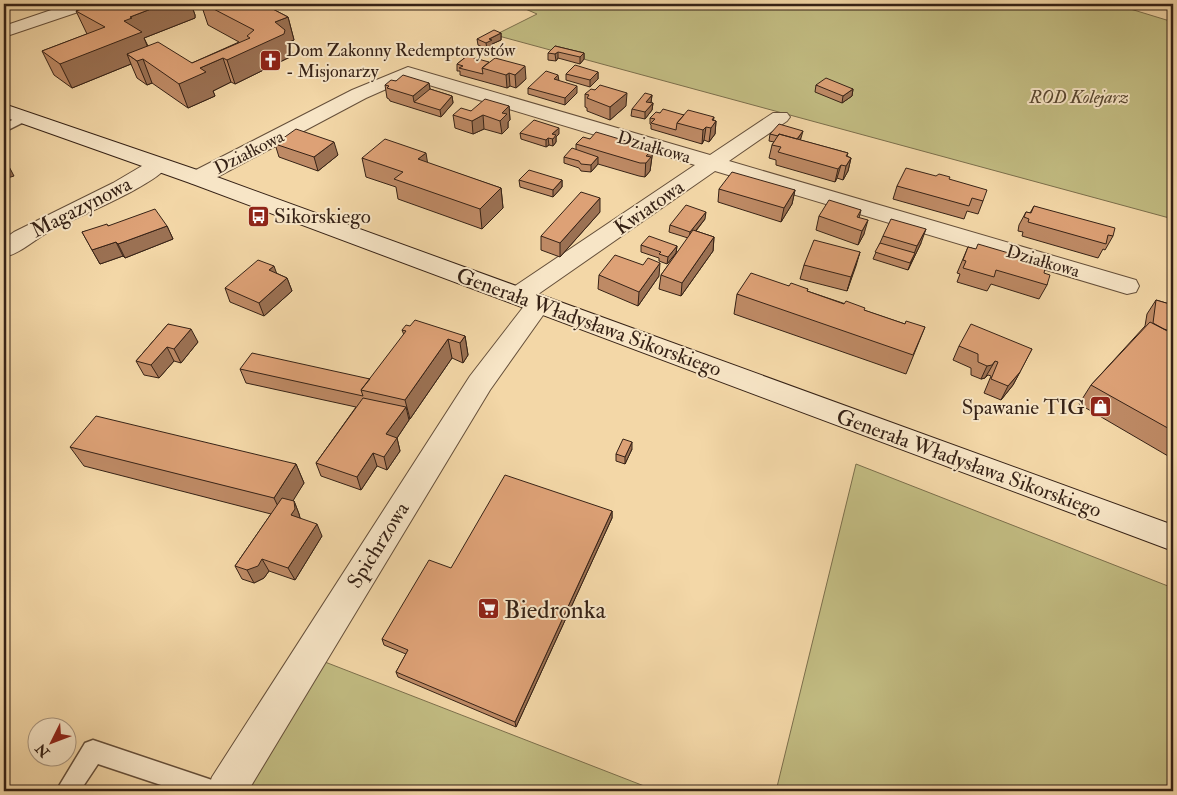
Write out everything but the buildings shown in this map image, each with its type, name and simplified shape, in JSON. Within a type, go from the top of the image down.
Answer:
[{"type":"street","points":[[4,32],[84,4]]},
{"type":"street","points":[[4,36],[26,25]]},
{"type":"street","name":"Działkowa","points":[[198,178],[359,94],[408,73],[1127,286]]},
{"type":"street","name":"Kwiatowa","points":[[528,300],[712,163],[780,117]]},
{"type":"street","name":"Generała Władysława Sikorskiego","points":[[11,118],[198,178],[1173,538]]},
{"type":"street","name":"Magazynowa","points":[[4,250],[49,222],[132,183],[159,164]]},
{"type":"street","name":"Spichrzowa","points":[[226,791],[471,397],[502,351],[528,300]]},
{"type":"lane","points":[[67,791],[93,751],[212,791]]},
{"type":"green space","name":"ROD Kolejarz","points":[[514,4],[1114,4],[1173,22],[1173,219],[495,35],[537,14]]},
{"type":"green space","points":[[856,464],[1173,588],[1173,791],[776,791]]},
{"type":"green space","points":[[325,662],[657,791],[245,791]]},
{"type":"place","name":"Dom Zakonny Redemptorystów - Misjonarzy","points":[[270,60]]},
{"type":"place","name":"Sikorskiego","points":[[258,216]]},
{"type":"place","name":"Spawanie TIG","points":[[1101,407]]},
{"type":"place","name":"Biedronka","points":[[488,609]]}]
